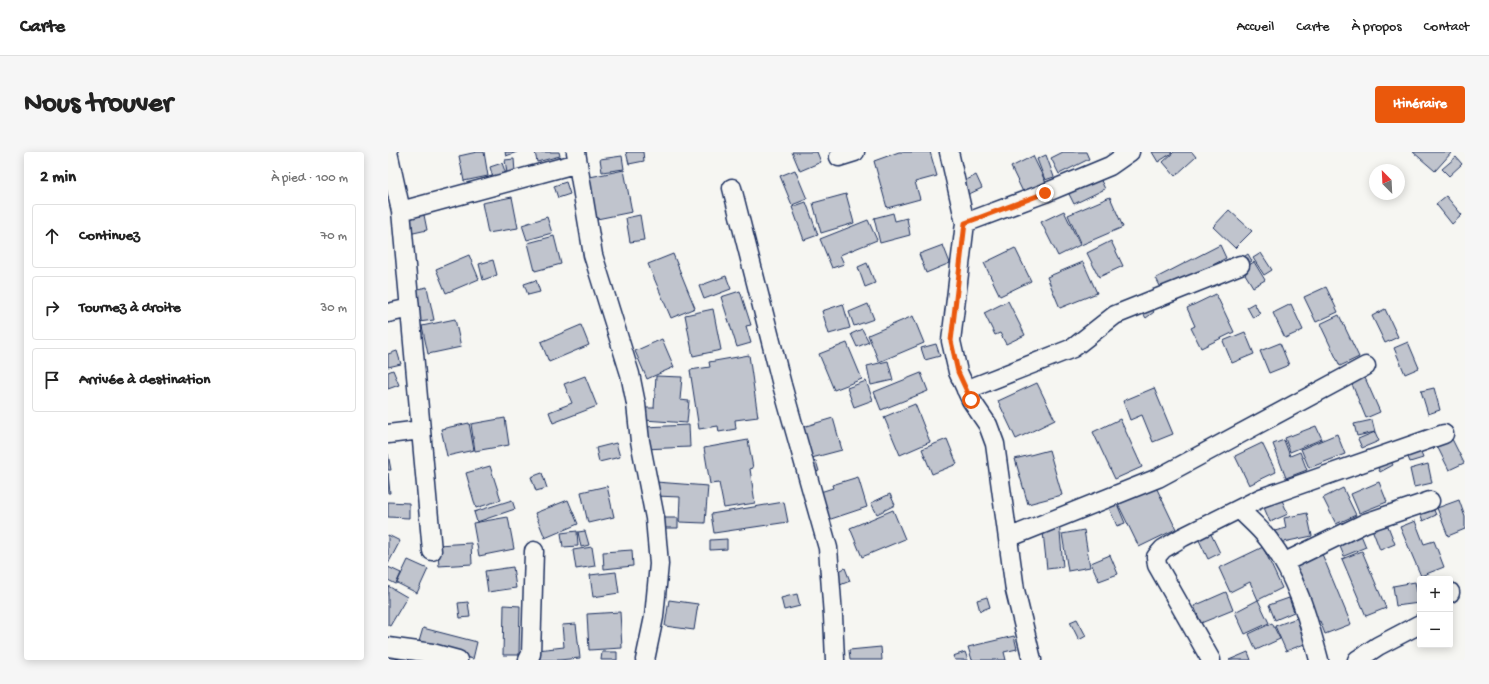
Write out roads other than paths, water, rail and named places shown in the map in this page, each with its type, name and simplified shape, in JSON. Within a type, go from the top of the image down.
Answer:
[{"type":"street","points":[[388,152],[392,189],[400,211],[432,550]]},
{"type":"street","points":[[949,152],[965,223],[951,341],[958,372],[971,400],[988,425],[994,444],[1015,590],[1032,660]]},
{"type":"street","points":[[965,223],[1045,193],[1110,166],[1130,152]]},
{"type":"street","points":[[400,211],[577,158],[593,255],[630,374],[636,404],[640,441],[655,518],[659,564],[654,617],[645,660]]},
{"type":"street","points":[[732,188],[782,385],[828,548],[835,660]]},
{"type":"street","points":[[966,390],[1073,348],[1115,315],[1240,265]]},
{"type":"street","points":[[388,313],[410,308]]},
{"type":"street","points":[[1008,538],[1158,478],[1366,366]]},
{"type":"street","points":[[388,434],[421,430]]},
{"type":"street","points":[[1211,660],[1157,565],[1156,557],[1163,549],[1183,537],[1261,498],[1444,434]]},
{"type":"street","points":[[1285,562],[1365,523],[1430,501]]},
{"type":"street","points":[[1239,509],[1268,538],[1285,562],[1307,614],[1319,660]]},
{"type":"street","points":[[528,660],[531,654],[534,551]]},
{"type":"street","points":[[1357,660],[1378,646],[1417,626]]},
{"type":"street","points":[[388,647],[432,653],[458,660]]}]
